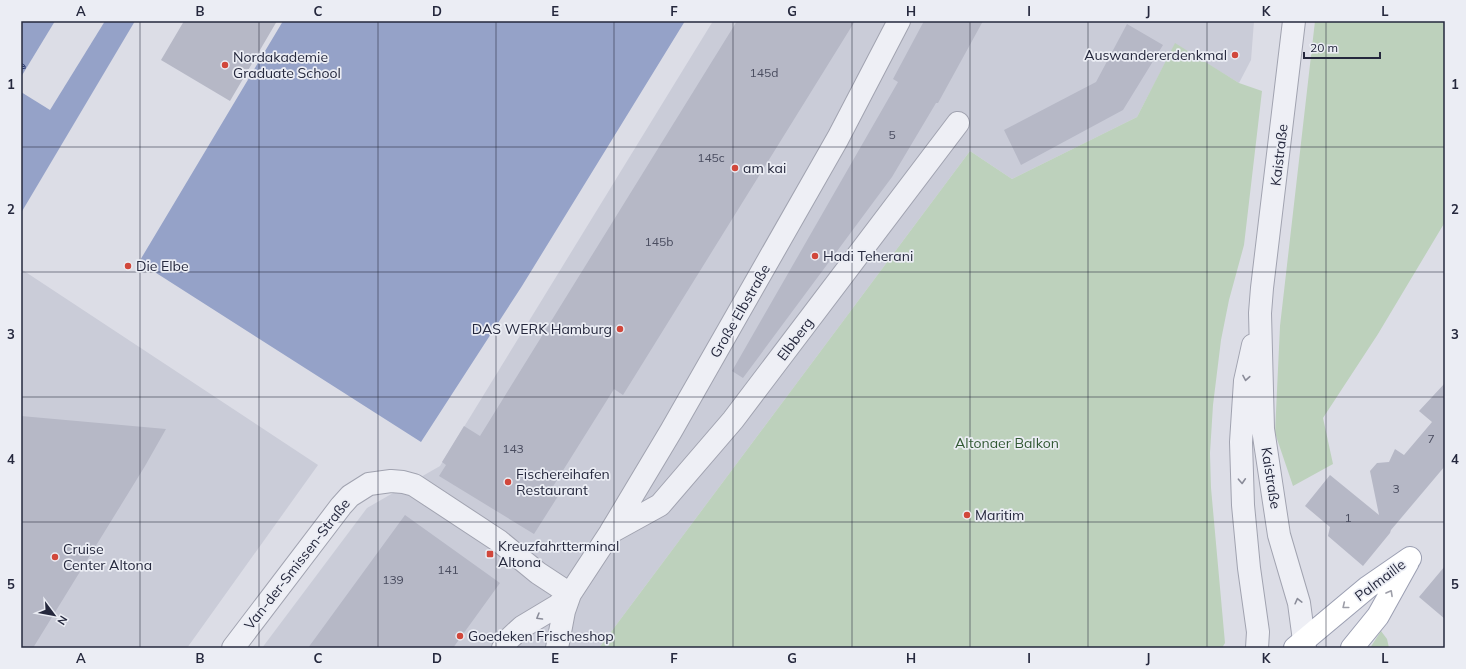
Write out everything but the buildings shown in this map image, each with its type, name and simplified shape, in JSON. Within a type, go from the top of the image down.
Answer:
[{"type":"main road","name":"Palmaille","points":[[1302,645],[1368,587],[1410,558],[1378,616],[1352,648]]},
{"type":"street","name":"Große Elbstraße","points":[[503,648],[509,639],[522,627],[557,606],[570,594],[610,533],[671,431],[838,138],[899,21]]},
{"type":"street","name":"Kaistraße","points":[[1294,21],[1260,313],[1263,429],[1279,535],[1299,603],[1302,645]]},
{"type":"street","name":"Elbberg","points":[[610,533],[660,505],[733,420],[958,123]]},
{"type":"street","name":"Kaistraße","points":[[1260,313],[1245,381],[1241,442],[1249,568],[1261,643]]},
{"type":"street","name":"Van-der-Smissen-Straße","points":[[233,648],[341,506],[350,496],[360,489],[369,484],[383,481],[404,482],[420,489],[499,541],[538,573],[570,594]]},
{"type":"street","name":"Große Elbstraße","points":[[557,648],[564,612],[570,594]]},
{"type":"shaded area","points":[[713,21],[1254,21],[1251,60],[1239,83],[1175,44],[1137,117],[1012,179],[970,151],[599,648],[262,648],[367,508],[440,466]]},
{"type":"shaded area","points":[[21,269],[318,465],[187,648],[21,648]]},
{"type":"green space","points":[[1315,21],[1445,21],[1445,222],[1378,334],[1323,418],[1333,464],[1293,486],[1275,433],[1280,326]]},
{"type":"green space","name":"Altonaer Balkon","points":[[1175,43],[1239,83],[1262,91],[1244,245],[1229,300],[1221,340],[1213,405],[1210,453],[1211,488],[1225,643],[1222,648],[599,648],[970,151],[1012,179],[1137,117]]},
{"type":"green space","points":[[1381,631],[1387,639],[1389,648],[1370,648]]},
{"type":"water","points":[[21,21],[135,21],[21,213]]},
{"type":"water","points":[[283,21],[685,21],[522,286],[421,442],[139,262]]},
{"type":"pier","points":[[55,21],[105,21],[50,110],[21,92],[21,77]]},
{"type":"ferry route","points":[[21,63],[27,67]]},
{"type":"ferry route","points":[[21,66],[26,67]]},
{"type":"ferry route","points":[[21,69],[26,68]]},
{"type":"place","name":"Auswandererdenkmal","points":[[1235,55]]},
{"type":"place","name":"Nordakademie Graduate School","points":[[225,65]]},
{"type":"place","name":"am kai","points":[[735,168]]},
{"type":"place","name":"Hadi Teherani","points":[[815,256]]},
{"type":"place","name":"Die Elbe","points":[[128,266]]},
{"type":"place","name":"DAS WERK Hamburg","points":[[620,329]]},
{"type":"place","name":"Fischereihafen Restaurant","points":[[508,482]]},
{"type":"place","name":"Maritim","points":[[967,515]]},
{"type":"place","name":"Kreuzfahrtterminal Altona","points":[[490,554]]},
{"type":"place","name":"Cruise Center Altona","points":[[55,557]]},
{"type":"place","name":"Goedeken Frischeshop","points":[[460,636]]}]
